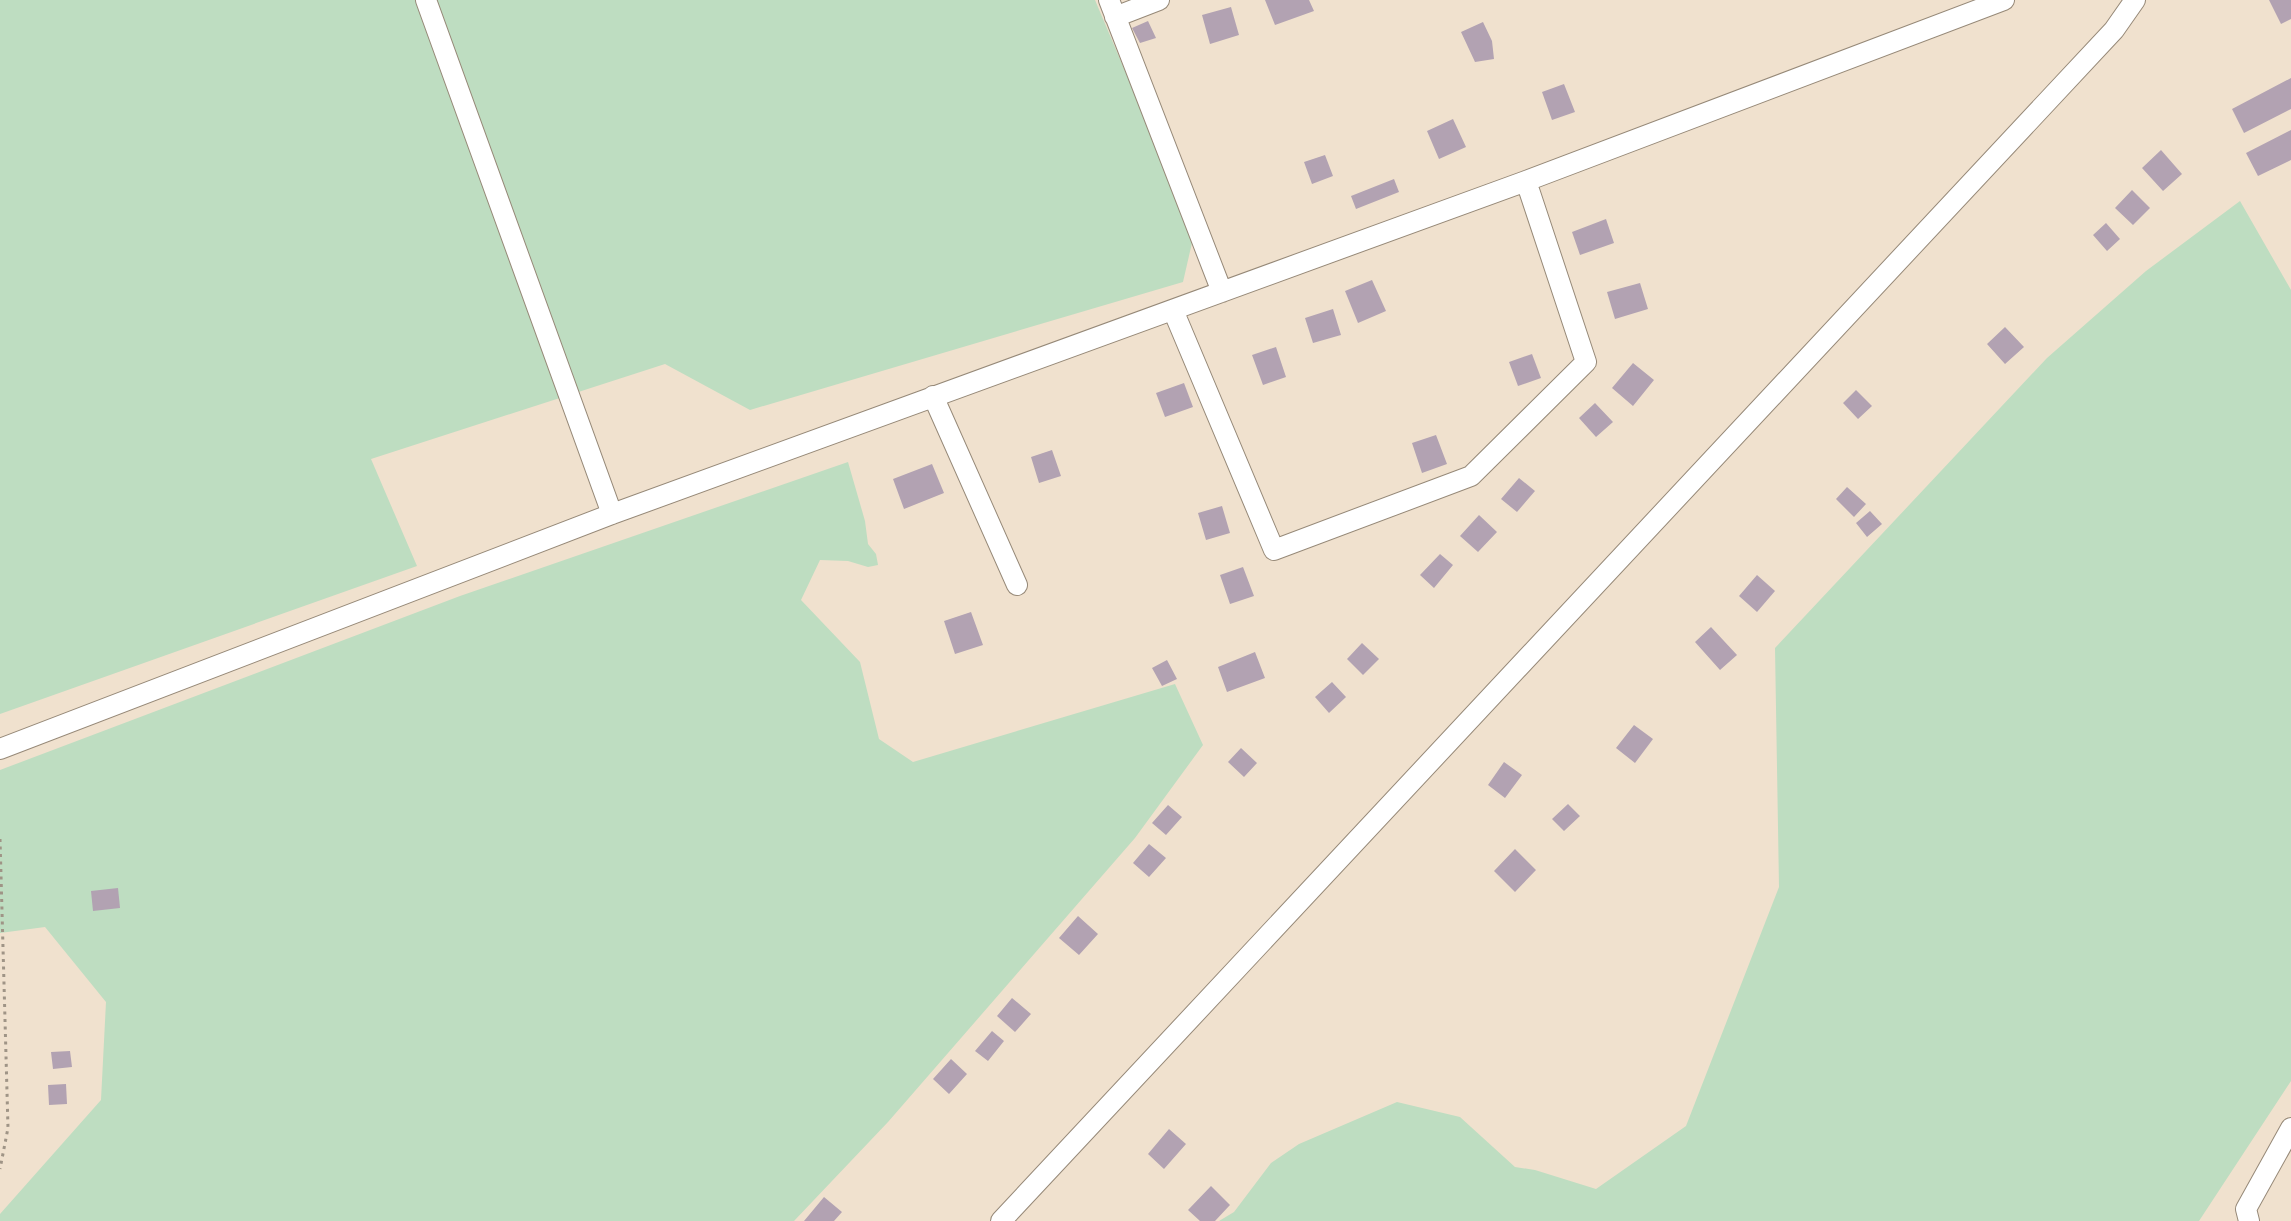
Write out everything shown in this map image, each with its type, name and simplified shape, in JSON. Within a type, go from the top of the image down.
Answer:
[{"type":"street","points":[[426,0],[612,514]]},
{"type":"street","points":[[1159,0],[1112,8],[1222,292]]},
{"type":"street","points":[[0,749],[612,514],[1526,182],[2004,0]]},
{"type":"street","points":[[1001,1221],[2114,30],[2135,0]]},
{"type":"street","points":[[1173,310],[1274,550],[1470,476],[1586,362],[1526,182]]},
{"type":"street","points":[[933,396],[1017,585]]},
{"type":"street","points":[[2249,1221],[2246,1209],[2291,1128]]},
{"type":"path","points":[[0,839],[2,993],[8,1128],[0,1169]]},
{"type":"green space","points":[[0,0],[1095,0],[1194,234],[1183,282],[750,410],[665,364],[371,459],[417,566],[0,714]]},
{"type":"green space","points":[[2240,201],[2291,290],[2291,1081],[2199,1221],[1219,1221],[1234,1212],[1271,1163],[1299,1144],[1397,1102],[1460,1117],[1515,1167],[1535,1170],[1596,1189],[1686,1126],[1779,887],[1775,648],[2047,358],[2146,271]]},
{"type":"green space","points":[[848,462],[865,521],[868,544],[876,554],[878,565],[868,567],[848,561],[820,560],[801,600],[860,662],[879,739],[913,762],[1175,684],[1203,745],[1135,838],[888,1122],[794,1221],[0,1221],[0,1214],[101,1100],[106,1002],[45,927],[0,933],[0,770],[460,596]]},
{"type":"building","points":[[1265,0],[1309,0],[1314,11],[1275,25]]},
{"type":"building","points":[[2269,0],[2291,0],[2291,19],[2281,24]]},
{"type":"building","points":[[1231,7],[1239,35],[1210,44],[1202,15]]},
{"type":"building","points":[[1148,21],[1156,38],[1140,43],[1132,28]]},
{"type":"building","points":[[1483,22],[1492,41],[1494,59],[1475,62],[1461,32]]},
{"type":"building","points":[[2291,78],[2291,109],[2244,133],[2232,109]]},
{"type":"building","points":[[1564,84],[1575,112],[1552,120],[1542,92]]},
{"type":"building","points":[[1453,119],[1466,147],[1439,159],[1427,131]]},
{"type":"building","points":[[2291,130],[2291,160],[2258,176],[2246,153]]},
{"type":"building","points":[[2161,150],[2182,174],[2163,191],[2142,168]]},
{"type":"building","points":[[1325,155],[1333,176],[1312,184],[1304,162]]},
{"type":"building","points":[[1394,179],[1399,192],[1356,209],[1351,196]]},
{"type":"building","points":[[2132,190],[2150,208],[2133,225],[2115,208]]},
{"type":"building","points":[[1606,219],[1614,243],[1580,255],[1572,232]]},
{"type":"building","points":[[2106,223],[2120,239],[2107,251],[2093,235]]},
{"type":"building","points":[[1372,280],[1386,311],[1358,323],[1345,291]]},
{"type":"building","points":[[1640,283],[1648,309],[1615,319],[1607,292]]},
{"type":"building","points":[[1333,309],[1341,335],[1313,343],[1305,318]]},
{"type":"building","points":[[2005,327],[2024,347],[2005,364],[1987,344]]},
{"type":"building","points":[[1276,347],[1286,377],[1263,385],[1252,355]]},
{"type":"building","points":[[1532,354],[1541,378],[1518,386],[1509,362]]},
{"type":"building","points":[[1633,363],[1654,380],[1633,406],[1612,388]]},
{"type":"building","points":[[1184,383],[1193,407],[1165,417],[1156,393]]},
{"type":"building","points":[[1856,390],[1872,406],[1858,419],[1843,403]]},
{"type":"building","points":[[1595,403],[1613,422],[1596,437],[1579,418]]},
{"type":"building","points":[[1436,435],[1447,464],[1422,473],[1412,443]]},
{"type":"building","points":[[1052,450],[1061,476],[1039,483],[1031,457]]},
{"type":"building","points":[[932,464],[944,493],[904,509],[893,479]]},
{"type":"building","points":[[1519,478],[1535,491],[1517,512],[1501,499]]},
{"type":"building","points":[[1847,487],[1866,504],[1854,517],[1836,499]]},
{"type":"building","points":[[1222,506],[1230,533],[1206,540],[1198,513]]},
{"type":"building","points":[[1870,511],[1882,524],[1867,537],[1856,523]]},
{"type":"building","points":[[1479,515],[1497,532],[1478,552],[1460,536]]},
{"type":"building","points":[[1440,554],[1453,565],[1434,588],[1420,575]]},
{"type":"building","points":[[1243,567],[1254,596],[1230,604],[1220,575]]},
{"type":"building","points":[[1757,575],[1775,591],[1757,612],[1739,596]]},
{"type":"building","points":[[971,612],[983,645],[955,654],[944,621]]},
{"type":"building","points":[[1711,627],[1737,655],[1720,670],[1695,642]]},
{"type":"building","points":[[1362,643],[1379,659],[1363,675],[1347,659]]},
{"type":"building","points":[[1255,652],[1265,678],[1227,692],[1218,667]]},
{"type":"building","points":[[1167,660],[1177,679],[1162,686],[1152,668]]},
{"type":"building","points":[[1332,682],[1346,697],[1329,713],[1315,697]]},
{"type":"building","points":[[1634,725],[1653,739],[1635,763],[1616,748]]},
{"type":"building","points":[[1241,748],[1257,763],[1244,777],[1228,762]]},
{"type":"building","points":[[1504,762],[1522,775],[1505,798],[1488,785]]},
{"type":"building","points":[[1568,804],[1580,816],[1564,831],[1552,819]]},
{"type":"building","points":[[1168,805],[1182,817],[1166,835],[1152,823]]},
{"type":"building","points":[[1149,844],[1166,858],[1149,877],[1133,863]]},
{"type":"building","points":[[1515,849],[1536,870],[1515,892],[1494,871]]},
{"type":"building","points":[[118,888],[120,908],[93,911],[91,891]]},
{"type":"building","points":[[1078,916],[1098,934],[1079,955],[1059,938]]},
{"type":"building","points":[[1012,998],[1031,1014],[1015,1032],[997,1016]]},
{"type":"building","points":[[992,1031],[1004,1041],[988,1061],[975,1051]]},
{"type":"building","points":[[70,1051],[72,1067],[53,1069],[51,1052]]},
{"type":"building","points":[[951,1059],[967,1074],[949,1094],[933,1079]]},
{"type":"building","points":[[66,1084],[67,1104],[49,1105],[48,1085]]},
{"type":"building","points":[[1169,1129],[1186,1144],[1164,1169],[1148,1154]]},
{"type":"building","points":[[1211,1186],[1230,1205],[1215,1221],[1200,1221],[1188,1210]]},
{"type":"building","points":[[824,1197],[842,1212],[834,1221],[804,1221]]}]
